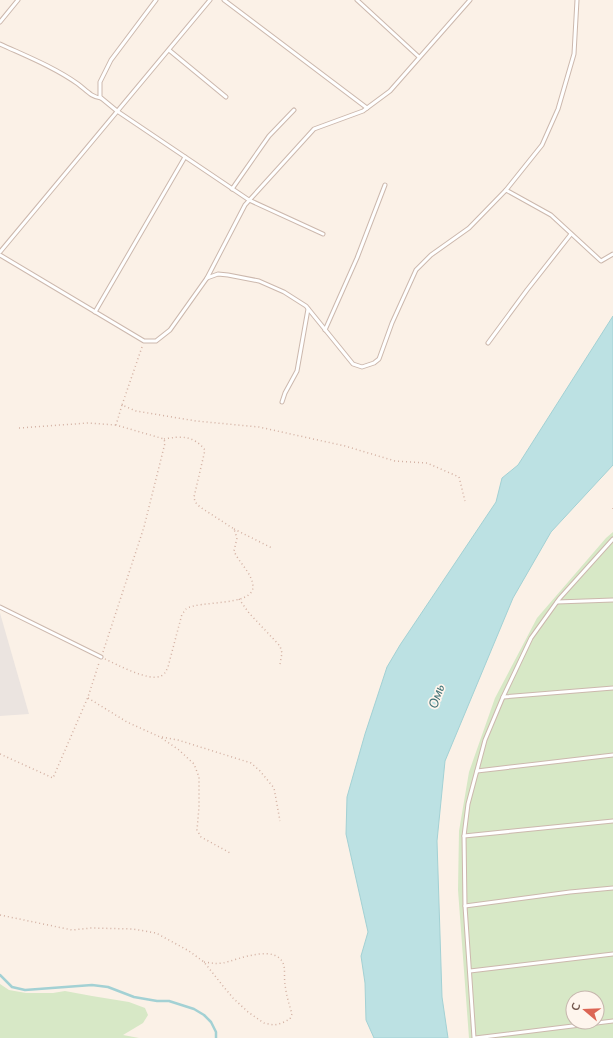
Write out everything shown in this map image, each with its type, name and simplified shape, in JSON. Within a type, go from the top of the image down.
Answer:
[{"type":"lane","points":[[0,22],[18,0]]},
{"type":"lane","points":[[156,0],[111,60],[100,82],[100,97],[117,111],[249,200],[323,234]]},
{"type":"lane","points":[[210,0],[0,253],[144,341],[156,340],[170,330],[207,278],[245,205],[314,129],[363,111],[390,91],[470,0]]},
{"type":"lane","points":[[224,0],[367,108]]},
{"type":"lane","points":[[356,0],[419,57]]},
{"type":"lane","points":[[207,278],[218,274],[259,281],[284,292],[306,306],[353,364],[362,367],[374,363],[379,359],[392,322],[416,270],[431,255],[469,228],[506,190],[542,145],[558,109],[574,54],[577,0]]},
{"type":"lane","points":[[0,44],[35,59],[78,84],[94,98],[102,98]]},
{"type":"lane","points":[[169,50],[226,97]]},
{"type":"lane","points":[[232,189],[269,136],[294,110]]},
{"type":"lane","points":[[95,312],[185,157]]},
{"type":"lane","points":[[325,330],[357,258],[385,185]]},
{"type":"lane","points":[[506,190],[551,215],[601,262],[613,254]]},
{"type":"lane","points":[[488,343],[571,234]]},
{"type":"lane","points":[[282,402],[285,393],[297,371],[308,309]]},
{"type":"lane","points":[[613,539],[557,602],[532,638],[503,697],[485,740],[468,804],[464,836],[465,906],[475,1038],[613,1021]]},
{"type":"lane","points":[[557,602],[613,600]]},
{"type":"lane","points":[[0,608],[101,658]]},
{"type":"lane","points":[[503,697],[613,688]]},
{"type":"lane","points":[[477,771],[613,755]]},
{"type":"lane","points":[[464,836],[613,821]]},
{"type":"lane","points":[[465,906],[570,892],[613,888]]},
{"type":"lane","points":[[470,971],[613,954]]},
{"type":"path","points":[[116,425],[144,341]]},
{"type":"path","points":[[122,405],[136,411],[196,421],[259,426],[292,435],[345,446],[395,462],[427,463],[458,477],[466,501]]},
{"type":"path","points":[[19,428],[88,423],[116,425],[164,439],[191,438],[199,443],[205,450],[194,497],[195,502],[214,517],[234,529],[272,548]]},
{"type":"path","points":[[0,754],[53,778],[88,697],[144,527],[165,443],[164,439]]},
{"type":"path","points":[[101,658],[133,672],[149,677],[162,676],[168,667],[182,614],[187,608],[200,604],[233,601],[248,596],[252,592],[253,587],[250,577],[234,551],[236,538],[234,529]]},
{"type":"path","points":[[239,599],[248,613],[280,646],[282,652],[280,664]]},
{"type":"path","points":[[88,697],[127,722],[160,737],[179,750],[194,764],[199,777],[197,830],[201,837],[232,854]]},
{"type":"path","points":[[160,737],[178,740],[250,763],[260,771],[274,788],[280,821]]},
{"type":"path","points":[[0,916],[72,930],[91,928],[143,930],[156,933],[189,951],[204,962],[223,986],[248,1012],[264,1022],[274,1025],[282,1024],[290,1019],[292,1014],[285,985],[284,965],[280,959],[272,954],[264,953],[223,963],[214,964],[204,962]]},
{"type":"shaded area","points":[[0,613],[29,714],[0,716]]},
{"type":"green space","points":[[613,532],[613,1038],[469,1038],[458,890],[459,831],[469,772],[495,698],[537,618],[606,538]]},
{"type":"green space","points":[[0,984],[9,990],[26,993],[53,993],[65,991],[129,1002],[145,1008],[148,1015],[143,1023],[123,1035],[139,1038],[0,1038]]},
{"type":"water","name":"Омь","points":[[613,316],[613,465],[551,532],[513,598],[445,761],[437,841],[442,997],[448,1038],[374,1038],[366,1020],[365,983],[361,956],[368,932],[346,834],[347,797],[365,734],[387,667],[400,645],[496,502],[502,478],[518,465]]},
{"type":"waterway","points":[[0,975],[12,987],[25,990],[92,985],[108,987],[134,997],[157,1001],[169,1001],[194,1009],[204,1015],[211,1022],[216,1032],[216,1038]]}]
